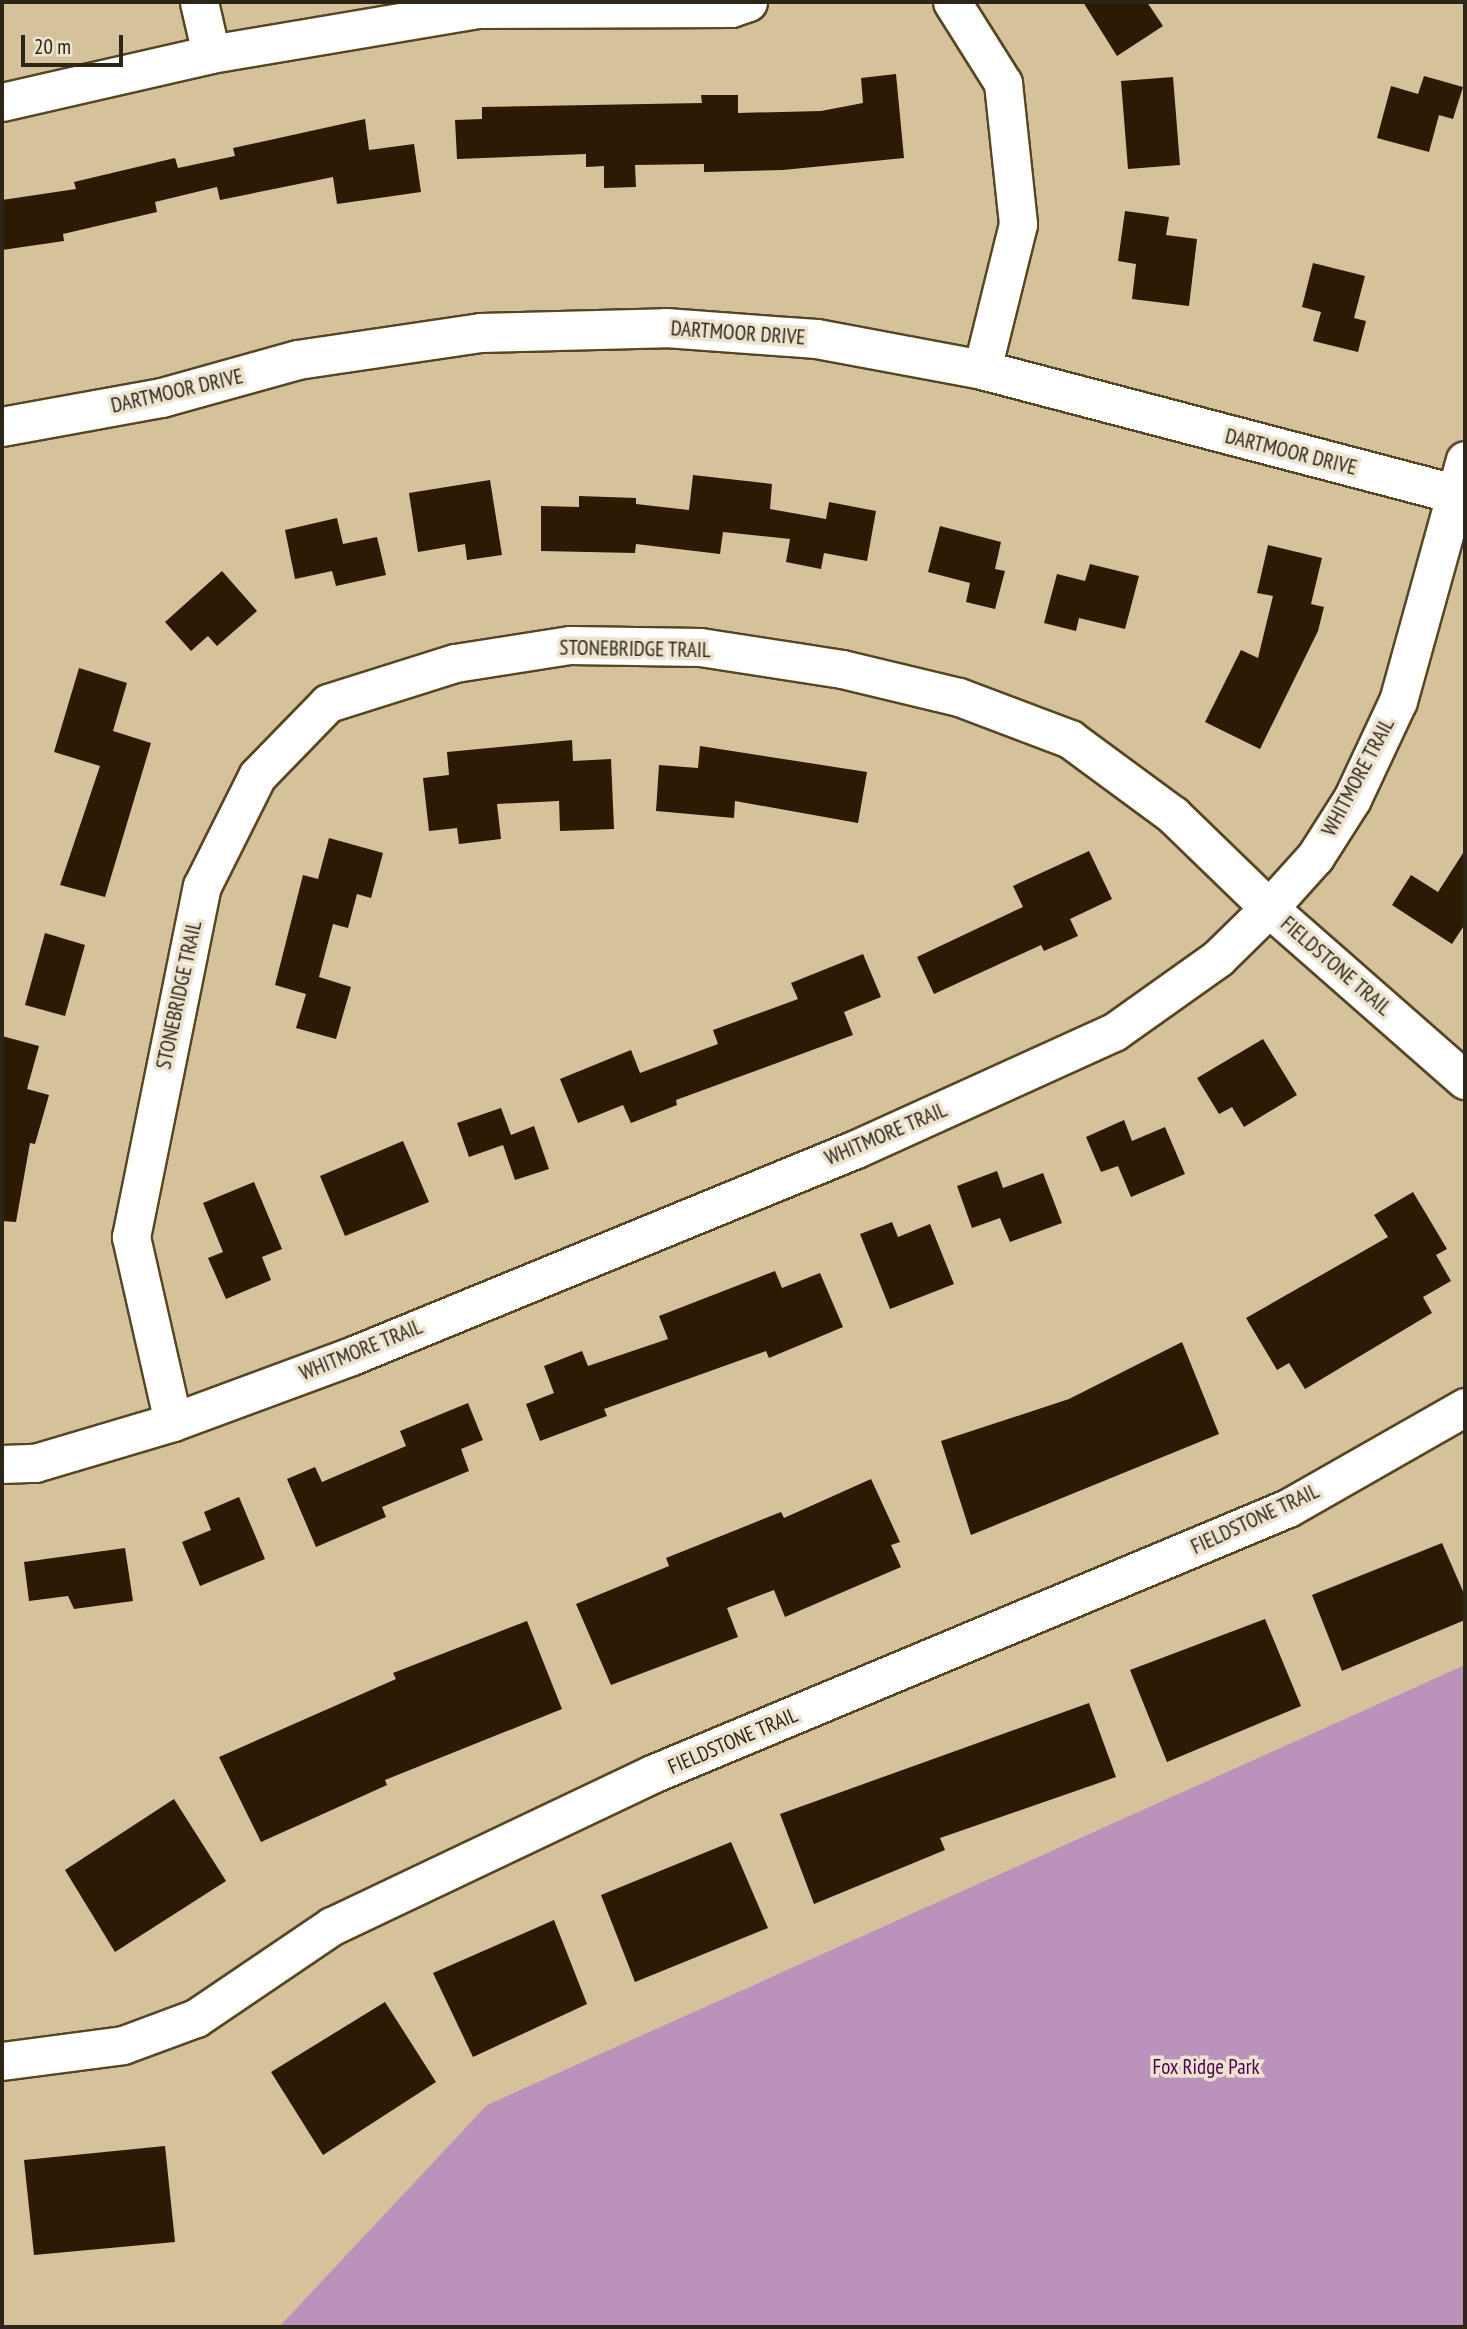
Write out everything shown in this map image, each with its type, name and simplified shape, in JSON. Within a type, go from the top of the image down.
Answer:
[{"type":"street","points":[[199,2],[211,54]]},
{"type":"street","points":[[2,102],[211,54],[477,9],[731,8],[748,2]]},
{"type":"street","points":[[952,2],[1003,83],[1018,224],[982,370]]},
{"type":"street","name":"DARTMOOR DRIVE","points":[[2,427],[162,398],[298,360],[481,333],[666,328],[803,338],[982,370],[1462,483]]},
{"type":"street","name":"WHITMORE TRAIL","points":[[2,1464],[35,1463],[173,1422],[349,1357],[856,1149],[1114,1032],[1218,958],[1269,908],[1315,857],[1352,799],[1398,701],[1462,483]]},
{"type":"street","name":"STONEBRIDGE TRAIL","points":[[173,1422],[131,1237],[202,886],[257,776],[328,703],[455,663],[570,645],[700,647],[842,669],[959,697],[1070,739],[1173,815],[1269,908]]},
{"type":"street","name":"FIELDSTONE TRAIL","points":[[1269,908],[1465,1080]]},
{"type":"street","name":"FIELDSTONE TRAIL","points":[[2,2061],[123,2045],[196,2018],[345,1920],[652,1774],[1288,1508],[1465,1407]]},
{"type":"green space","name":"Fox Ridge Park","points":[[1465,1665],[1465,2327],[279,2327],[487,2105]]},
{"type":"building","points":[[1083,2],[1147,2],[1163,26],[1117,56]]},
{"type":"building","points":[[896,74],[904,158],[783,170],[704,172],[704,164],[635,165],[636,187],[604,188],[604,166],[586,167],[586,154],[457,159],[455,120],[482,119],[482,107],[702,103],[701,95],[738,95],[738,113],[821,111],[863,103],[861,78]]},
{"type":"building","points":[[1424,76],[1463,87],[1453,119],[1439,115],[1429,152],[1377,138],[1391,86],[1418,94]]},
{"type":"building","points":[[1173,77],[1180,165],[1128,169],[1121,81]]},
{"type":"building","points":[[365,119],[369,150],[414,144],[421,192],[337,204],[333,177],[220,200],[217,187],[155,202],[157,212],[63,234],[64,241],[2,250],[2,200],[76,189],[74,182],[175,158],[178,168],[235,156],[233,148]]},
{"type":"building","points":[[1125,211],[1169,217],[1166,235],[1197,239],[1189,306],[1132,299],[1136,264],[1118,261]]},
{"type":"building","points":[[1313,263],[1365,276],[1354,318],[1366,321],[1358,352],[1313,341],[1321,312],[1302,307]]},
{"type":"building","points":[[693,475],[772,484],[770,509],[826,519],[829,502],[876,511],[867,561],[824,553],[821,569],[786,562],[790,539],[723,532],[720,554],[636,544],[635,553],[541,551],[541,506],[579,507],[579,496],[636,498],[636,504],[689,510]]},
{"type":"building","points":[[490,480],[502,555],[467,560],[465,544],[418,552],[409,493]]},
{"type":"building","points":[[337,518],[343,544],[377,537],[386,575],[336,586],[332,571],[295,579],[285,530]]},
{"type":"building","points":[[940,526],[1001,542],[995,569],[1005,571],[995,609],[966,602],[970,583],[928,572]]},
{"type":"building","points":[[1268,545],[1322,558],[1311,604],[1324,607],[1318,631],[1260,749],[1205,722],[1241,650],[1258,658],[1273,596],[1257,593]]},
{"type":"building","points":[[1090,564],[1139,576],[1125,629],[1079,618],[1076,631],[1044,623],[1057,574],[1085,581]]},
{"type":"building","points":[[222,571],[257,611],[217,646],[208,636],[191,651],[165,622]]},
{"type":"building","points":[[79,668],[127,683],[113,731],[151,743],[105,897],[60,885],[100,766],[54,752]]},
{"type":"building","points":[[572,740],[573,761],[611,759],[614,829],[560,831],[559,801],[497,804],[501,839],[459,844],[457,828],[429,831],[423,778],[449,775],[447,752]]},
{"type":"building","points":[[700,746],[867,772],[858,823],[735,801],[734,818],[656,811],[659,765],[698,768]]},
{"type":"building","points":[[329,838],[383,853],[371,898],[357,894],[348,928],[333,924],[319,977],[351,987],[336,1039],[296,1028],[306,994],[275,985],[303,875],[318,879]]},
{"type":"building","points":[[1465,850],[1465,924],[1452,944],[1392,905],[1411,875],[1438,892]]},
{"type":"building","points":[[1089,851],[1112,899],[1070,919],[1078,936],[1044,951],[1041,945],[934,994],[917,957],[1023,907],[1013,886]]},
{"type":"building","points":[[45,933],[85,945],[65,1016],[25,1005]]},
{"type":"building","points":[[863,954],[881,997],[844,1012],[853,1035],[676,1100],[677,1105],[631,1123],[623,1105],[578,1123],[560,1079],[631,1050],[640,1073],[718,1044],[713,1030],[798,999],[791,983]]},
{"type":"building","points":[[2,1036],[39,1046],[27,1089],[49,1095],[35,1144],[30,1143],[16,1222],[2,1221]]},
{"type":"building","points":[[1263,1039],[1297,1095],[1244,1127],[1232,1107],[1219,1114],[1197,1078]]},
{"type":"building","points":[[501,1108],[511,1135],[534,1126],[549,1169],[515,1180],[503,1145],[469,1157],[457,1123]]},
{"type":"building","points":[[1124,1120],[1132,1141],[1165,1127],[1185,1174],[1131,1197],[1118,1166],[1101,1172],[1086,1137]]},
{"type":"building","points":[[403,1141],[429,1202],[345,1236],[320,1176]]},
{"type":"building","points":[[997,1171],[1003,1188],[1043,1173],[1062,1223],[1010,1242],[1000,1218],[972,1228],[957,1186]]},
{"type":"building","points":[[254,1182],[282,1249],[262,1257],[271,1280],[226,1299],[208,1258],[223,1252],[203,1203]]},
{"type":"building","points":[[1413,1192],[1447,1249],[1436,1255],[1451,1281],[1423,1297],[1432,1313],[1305,1389],[1289,1363],[1277,1370],[1246,1318],[1388,1237],[1374,1215]]},
{"type":"building","points":[[892,1222],[898,1237],[930,1224],[954,1284],[890,1309],[860,1234]]},
{"type":"building","points":[[775,1271],[782,1288],[820,1273],[843,1327],[769,1358],[766,1351],[604,1409],[607,1416],[540,1441],[526,1404],[554,1393],[544,1366],[582,1351],[588,1366],[668,1339],[659,1316]]},
{"type":"building","points":[[1182,1342],[1219,1434],[971,1535],[941,1441],[1069,1399]]},
{"type":"building","points":[[468,1403],[483,1440],[461,1449],[469,1471],[382,1507],[386,1517],[316,1547],[287,1479],[315,1467],[322,1482],[406,1446],[400,1431]]},
{"type":"building","points":[[871,1479],[900,1542],[891,1545],[901,1567],[785,1617],[774,1590],[727,1608],[738,1637],[611,1685],[576,1604],[669,1566],[666,1558],[781,1512],[784,1518]]},
{"type":"building","points":[[239,1497],[265,1559],[200,1586],[182,1542],[211,1530],[204,1512]]},
{"type":"building","points":[[1442,1543],[1465,1596],[1465,1620],[1342,1671],[1312,1595]]},
{"type":"building","points":[[125,1548],[133,1601],[74,1609],[68,1596],[29,1601],[24,1562]]},
{"type":"building","points":[[1265,1619],[1301,1706],[1167,1762],[1130,1670]]},
{"type":"building","points":[[527,1621],[562,1709],[385,1780],[387,1785],[261,1842],[219,1757],[396,1679],[393,1673]]},
{"type":"building","points":[[1089,1703],[1116,1777],[940,1838],[945,1850],[814,1904],[780,1814]]},
{"type":"building","points":[[174,1799],[226,1881],[115,1952],[65,1870]]},
{"type":"building","points":[[731,1842],[768,1928],[635,1982],[601,1895]]},
{"type":"building","points":[[554,1920],[587,2004],[473,2057],[433,1973]]},
{"type":"building","points":[[385,2002],[436,2082],[323,2155],[271,2072]]},
{"type":"building","points":[[165,2146],[175,2242],[34,2255],[24,2160]]}]
